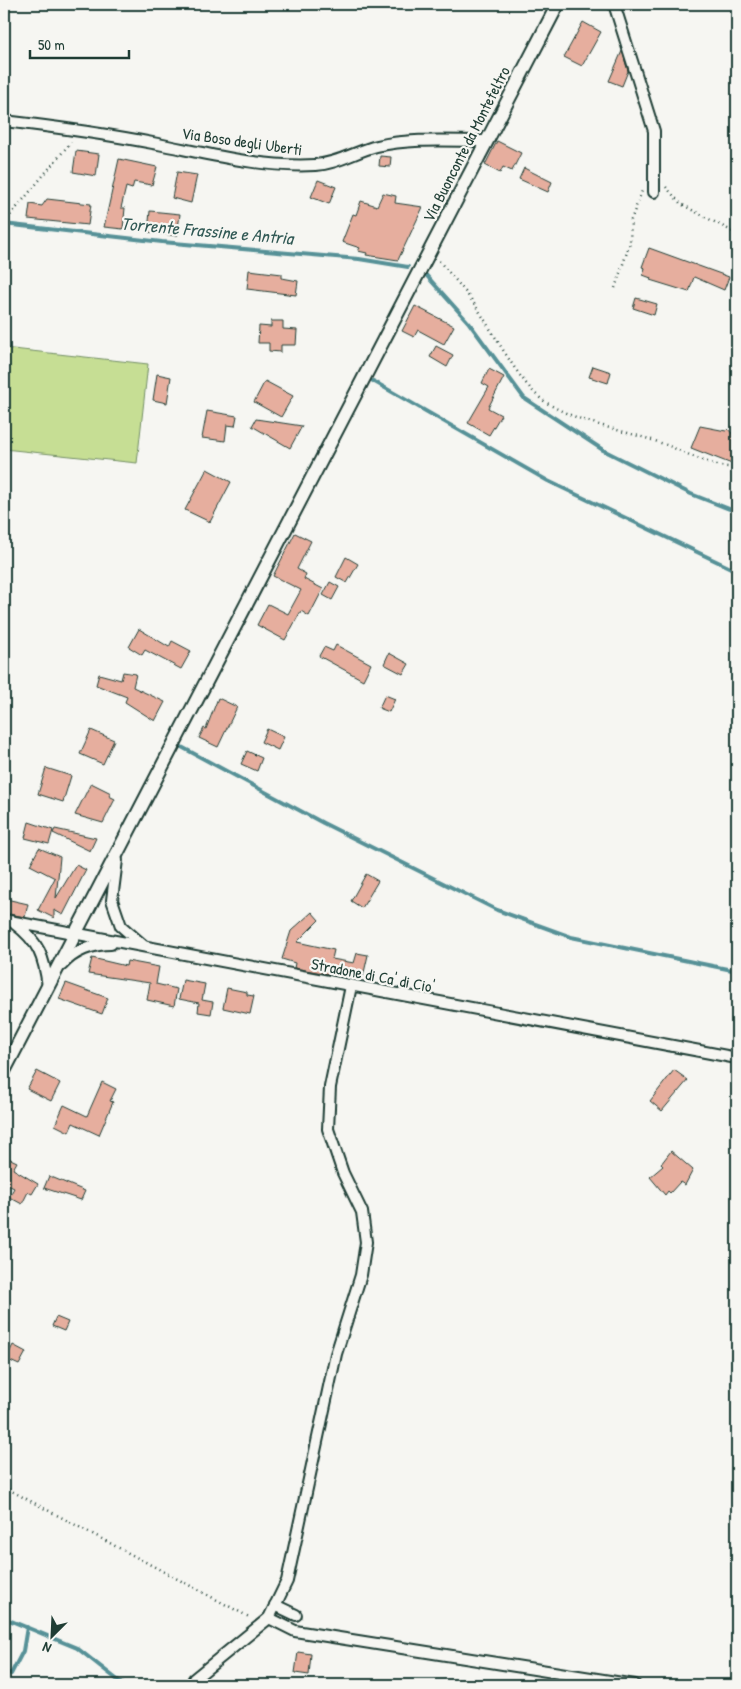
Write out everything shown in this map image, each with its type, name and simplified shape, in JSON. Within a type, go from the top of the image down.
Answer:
[{"type":"street","name":"Via Buonconte da Montefeltro","points":[[4,1071],[558,4]]},
{"type":"street","points":[[614,4],[654,131],[654,192]]},
{"type":"street","name":"Via Boso degli Uberti","points":[[4,121],[82,129],[274,164],[317,165],[356,155],[375,147],[405,141],[486,141]]},
{"type":"street","points":[[120,847],[114,875],[112,900],[122,926],[144,947]]},
{"type":"street","points":[[8,921],[28,933],[40,950],[51,981]]},
{"type":"street","name":"Stradone di Ca' di Cio'","points":[[8,921],[737,1058]]},
{"type":"street","points":[[51,981],[69,957],[92,946],[125,943]]},
{"type":"street","points":[[191,1685],[194,1679],[265,1620],[276,1605],[288,1581],[336,1354],[361,1275],[366,1242],[362,1212],[343,1173],[328,1129],[330,1087],[351,986]]},
{"type":"street","points":[[276,1605],[296,1616]]},
{"type":"street","points":[[265,1620],[295,1630],[635,1685]]},
{"type":"path","points":[[4,223],[82,129]]},
{"type":"path","points":[[615,288],[630,244],[630,220],[644,184],[654,173],[681,204],[737,234]]},
{"type":"path","points":[[430,250],[474,304],[517,370],[542,400],[568,414],[645,436],[715,464],[734,468],[737,466]]},
{"type":"path","points":[[4,1487],[265,1620]]},
{"type":"green space","points":[[4,348],[148,364],[137,463],[4,449]]},
{"type":"building","points":[[583,22],[601,32],[582,66],[564,57]]},
{"type":"building","points":[[622,51],[628,71],[622,86],[609,81]]},
{"type":"building","points":[[497,141],[521,153],[512,171],[503,167],[500,173],[485,165]]},
{"type":"building","points":[[76,151],[99,154],[96,176],[73,172]]},
{"type":"building","points":[[380,156],[391,157],[390,167],[379,166]]},
{"type":"building","points":[[119,159],[157,167],[152,185],[134,182],[132,189],[126,187],[121,208],[125,208],[123,229],[104,227]]},
{"type":"building","points":[[524,168],[552,182],[548,192],[519,179]]},
{"type":"building","points":[[177,172],[197,175],[191,203],[172,198]]},
{"type":"building","points":[[318,180],[336,187],[329,204],[311,197]]},
{"type":"building","points":[[383,193],[396,196],[395,203],[423,207],[398,260],[366,255],[367,253],[358,251],[360,248],[342,242],[353,214],[356,215],[361,201],[377,206]]},
{"type":"building","points":[[47,199],[91,204],[88,225],[28,219],[30,204],[42,206]]},
{"type":"building","points":[[150,211],[180,214],[177,236],[148,232]]},
{"type":"building","points":[[649,248],[729,277],[724,290],[694,277],[689,292],[650,280],[651,278],[643,275],[645,268],[642,267]]},
{"type":"building","points":[[249,270],[282,274],[282,278],[298,281],[296,295],[247,289]]},
{"type":"building","points":[[636,298],[657,304],[654,315],[633,308]]},
{"type":"building","points":[[415,306],[454,326],[444,344],[418,330],[414,337],[402,331]]},
{"type":"building","points":[[271,321],[283,321],[283,329],[297,330],[296,345],[281,345],[281,352],[269,351],[269,343],[258,343],[259,326],[271,327]]},
{"type":"building","points":[[436,346],[453,355],[447,367],[430,357]]},
{"type":"building","points":[[593,366],[611,372],[608,383],[589,377]]},
{"type":"building","points":[[489,369],[504,377],[488,408],[501,415],[489,435],[468,423],[489,387],[482,383]]},
{"type":"building","points":[[157,374],[171,377],[167,403],[153,400]]},
{"type":"building","points":[[265,381],[293,396],[281,417],[254,402]]},
{"type":"building","points":[[207,411],[237,416],[235,426],[227,425],[225,441],[202,438]]},
{"type":"building","points":[[256,419],[302,426],[290,448],[252,426]]},
{"type":"building","points":[[700,426],[726,431],[728,429],[737,439],[737,466],[691,448]]},
{"type":"building","points":[[207,469],[231,482],[210,522],[185,510]]},
{"type":"building","points":[[295,533],[311,541],[297,569],[306,574],[304,579],[323,589],[309,616],[301,611],[285,640],[257,625],[268,604],[288,614],[301,590],[273,576]]},
{"type":"building","points":[[346,557],[358,564],[347,583],[336,577]]},
{"type":"building","points":[[330,582],[339,587],[332,600],[323,595]]},
{"type":"building","points":[[139,629],[169,647],[172,641],[191,651],[181,669],[145,650],[142,655],[129,647]]},
{"type":"building","points":[[336,645],[371,664],[363,680],[319,656],[324,647],[333,651]]},
{"type":"building","points":[[389,653],[409,664],[403,674],[384,664]]},
{"type":"building","points":[[123,672],[136,674],[133,687],[165,702],[155,721],[125,702],[127,697],[96,685],[99,674],[121,680]]},
{"type":"building","points":[[385,695],[395,699],[389,712],[379,708]]},
{"type":"building","points":[[218,698],[237,707],[218,747],[199,738],[204,728],[206,729]]},
{"type":"building","points":[[267,729],[284,737],[278,750],[261,742]]},
{"type":"building","points":[[91,730],[114,740],[103,764],[80,754]]},
{"type":"building","points":[[247,751],[262,758],[257,771],[241,764]]},
{"type":"building","points":[[46,768],[71,776],[63,802],[38,794]]},
{"type":"building","points":[[91,783],[111,793],[109,796],[115,799],[103,823],[75,815]]},
{"type":"building","points":[[29,822],[53,830],[49,844],[25,838]]},
{"type":"building","points":[[55,829],[96,838],[90,851],[53,833]]},
{"type":"building","points":[[39,848],[60,857],[56,898],[76,865],[86,870],[63,915],[54,910],[54,918],[38,910],[55,878],[30,865]]},
{"type":"building","points":[[366,874],[378,881],[362,908],[351,901]]},
{"type":"building","points":[[6,899],[28,904],[25,917],[4,913]]},
{"type":"building","points":[[312,912],[319,920],[297,942],[334,950],[332,959],[354,963],[357,953],[368,955],[363,977],[340,972],[339,976],[294,968],[295,963],[282,959],[291,931]]},
{"type":"building","points":[[92,958],[126,966],[127,961],[159,967],[156,984],[177,989],[174,1006],[147,1000],[150,983],[88,974]]},
{"type":"building","points":[[183,980],[205,984],[202,1000],[213,1002],[211,1014],[198,1012],[199,1003],[179,999]]},
{"type":"building","points":[[66,983],[108,998],[102,1014],[59,999]]},
{"type":"building","points":[[227,988],[247,992],[247,995],[254,996],[250,1014],[223,1008]]},
{"type":"building","points":[[674,1070],[688,1080],[662,1111],[650,1101]]},
{"type":"building","points":[[37,1071],[60,1083],[51,1101],[27,1089]]},
{"type":"building","points":[[102,1082],[116,1089],[110,1101],[113,1102],[99,1135],[73,1123],[69,1132],[55,1125],[64,1105],[87,1116]]},
{"type":"building","points":[[671,1151],[693,1170],[685,1185],[680,1182],[670,1193],[668,1191],[665,1195],[650,1177],[663,1166],[661,1164]]},
{"type":"building","points":[[4,1156],[17,1162],[13,1169],[38,1184],[32,1194],[28,1192],[22,1204],[9,1197],[14,1188],[6,1184],[4,1188]]},
{"type":"building","points":[[49,1176],[85,1191],[81,1200],[44,1188]]},
{"type":"building","points":[[56,1317],[68,1322],[64,1331],[52,1326]]},
{"type":"building","points":[[13,1345],[26,1352],[19,1365],[6,1359]]},
{"type":"building","points":[[298,1652],[311,1654],[309,1675],[295,1673]]},
{"type":"waterway","name":"Torrente Frassine e Antria","points":[[4,224],[162,242],[359,259],[408,267]]},
{"type":"waterway","name":"Torrente Frassine e Antria","points":[[426,275],[469,323],[524,398],[603,450],[691,494],[737,512]]},
{"type":"waterway","points":[[373,381],[548,481],[737,571]]},
{"type":"waterway","points":[[176,744],[323,823],[497,910],[571,937],[737,971]]},
{"type":"waterway","points":[[4,1618],[77,1648],[124,1685]]},
{"type":"waterway","points":[[4,1671],[11,1674],[23,1651],[27,1627]]}]
